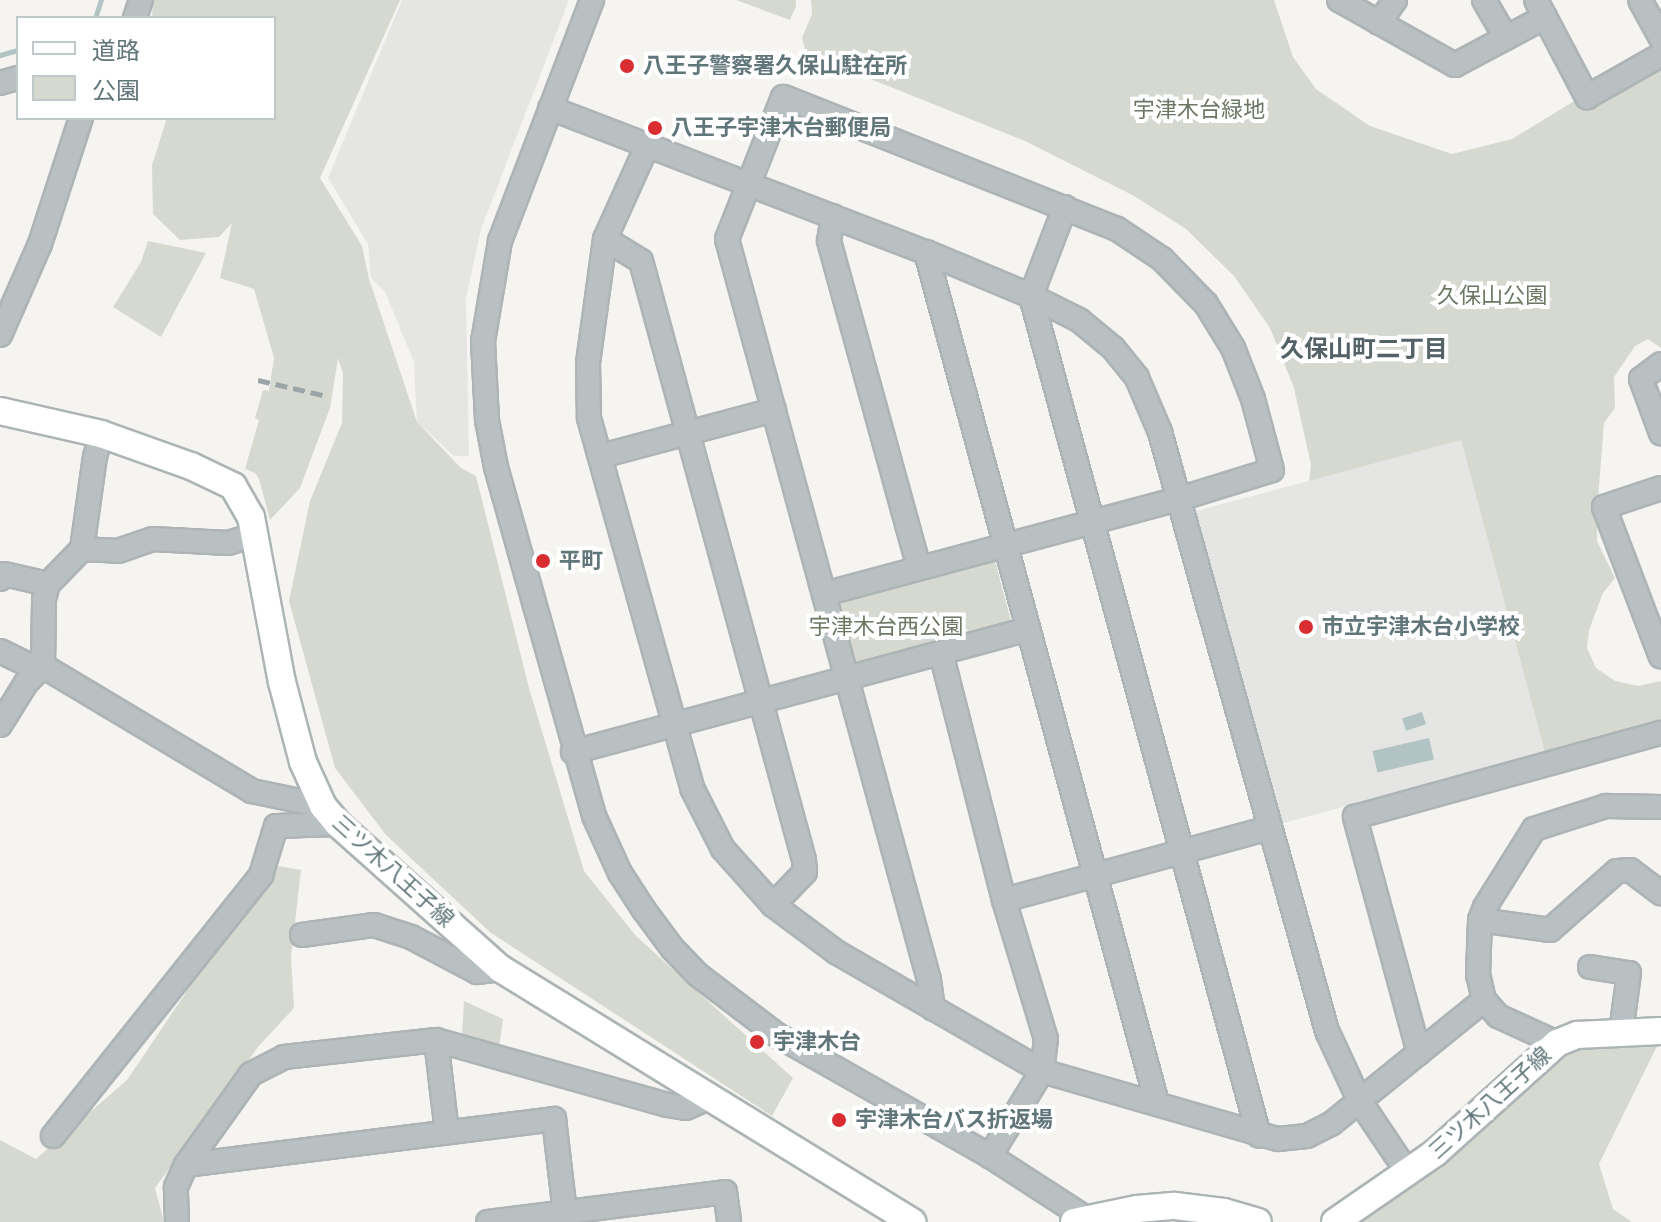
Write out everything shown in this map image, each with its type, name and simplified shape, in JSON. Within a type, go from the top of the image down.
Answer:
[{"type":"main road","name":"三ツ木八王子線","points":[[10,414],[101,434],[225,480],[241,494],[255,535],[282,682],[303,762],[330,815],[501,969],[912,1222]]},
{"type":"main road","name":"三ツ木八王子線","points":[[1335,1222],[1408,1173],[1473,1120],[1557,1043],[1577,1035],[1661,1031]]},
{"type":"main road","points":[[1080,1220],[1175,1206],[1224,1212],[1258,1222]]},
{"type":"street","points":[[592,0],[500,241],[486,312],[484,374],[496,467],[573,752],[594,816],[620,873],[672,948],[698,975],[777,1035],[990,1156],[1080,1220]]},
{"type":"street","points":[[1339,0],[1455,65],[1506,38],[1540,9],[1587,97],[1661,55]]},
{"type":"street","points":[[1379,23],[1395,0]]},
{"type":"street","points":[[1484,0],[1506,38]]},
{"type":"street","points":[[1640,0],[1661,38]]},
{"type":"street","points":[[824,594],[1005,543],[1179,499],[1272,470],[1253,399],[1233,348],[1193,288],[1140,243],[1065,207],[783,97],[727,239],[929,980],[933,1009]]},
{"type":"street","points":[[550,108],[926,252],[1031,296],[1097,333],[1137,378],[1151,404],[1179,499],[1313,993],[1337,1059],[1359,1100],[1408,1173]]},
{"type":"street","points":[[0,335],[40,244],[80,120]]},
{"type":"street","points":[[647,146],[605,239],[588,363],[589,418],[672,726],[692,788],[723,849],[773,905],[819,942],[1042,1071],[1259,1136],[1287,1140],[1307,1136],[1331,1124],[1484,1000]]},
{"type":"street","points":[[1065,207],[1031,296],[1259,1136]]},
{"type":"street","points":[[833,216],[829,241],[919,567]]},
{"type":"street","points":[[605,239],[641,261],[805,872],[773,905]]},
{"type":"street","points":[[926,252],[1157,1103]]},
{"type":"street","points":[[1661,364],[1641,379],[1661,433]]},
{"type":"street","points":[[0,398],[11,403],[10,414]]},
{"type":"street","points":[[601,456],[774,410]]},
{"type":"street","points":[[0,725],[41,668],[44,599],[48,584],[82,549],[101,434]]},
{"type":"street","points":[[1661,488],[1604,507],[1661,657]]},
{"type":"street","points":[[82,549],[118,551],[153,539],[228,543],[255,535]]},
{"type":"street","points":[[0,579],[4,574],[48,584]]},
{"type":"street","points":[[573,752],[1028,629]]},
{"type":"street","points":[[0,651],[41,668],[252,791],[330,815]]},
{"type":"street","points":[[941,653],[1004,900],[1046,1039],[1042,1071],[990,1156]]},
{"type":"street","points":[[1419,1053],[1355,817],[1661,733]]},
{"type":"street","points":[[1557,1043],[1498,1016],[1484,1000],[1478,975],[1480,920],[1534,829],[1606,806],[1661,807]]},
{"type":"street","points":[[53,1136],[261,875],[276,826],[330,815]]},
{"type":"street","points":[[1004,900],[1269,828]]},
{"type":"street","points":[[1480,920],[1550,930],[1617,871],[1630,870],[1661,893]]},
{"type":"street","points":[[302,935],[374,925],[411,937],[477,972],[501,969]]},
{"type":"street","points":[[1590,967],[1629,973],[1621,1032]]},
{"type":"street","points":[[177,1222],[176,1187],[186,1165],[245,1081],[265,1063],[295,1055],[436,1040],[667,1105],[686,1108],[708,1098]]},
{"type":"street","points":[[436,1040],[447,1132]]},
{"type":"street","points":[[186,1165],[554,1119],[565,1212]]},
{"type":"street","points":[[488,1222],[725,1192],[729,1222]]},
{"type":"shaded area","points":[[402,0],[569,0],[481,229],[466,298],[469,456],[454,456],[417,422],[414,362],[385,292],[371,278],[368,244],[328,178]]},
{"type":"shaded area","points":[[1461,440],[1545,753],[1276,825],[1192,512]]},
{"type":"shaded area","points":[[1422,712],[1426,724],[1406,731],[1402,718]]},
{"type":"shaded area","points":[[1429,738],[1434,759],[1377,772],[1372,751]]},
{"type":"green space","points":[[153,0],[400,0],[320,178],[362,246],[369,279],[417,422],[461,468],[476,476],[529,688],[584,871],[636,936],[793,1078],[772,1116],[491,933],[386,835],[335,768],[289,601],[310,501],[342,423],[343,373],[338,358],[330,408],[300,488],[270,520],[259,479],[255,473],[245,469],[259,420],[255,418],[263,390],[269,391],[274,358],[254,289],[220,278],[232,223],[219,237],[180,240],[153,214],[152,165],[166,120],[276,120],[276,16],[152,16]]},
{"type":"green space","points":[[736,0],[796,0],[796,6],[790,20]]},
{"type":"green space","points":[[811,0],[1274,0],[1293,57],[1316,89],[1370,126],[1452,154],[1512,139],[1579,98],[1661,67],[1661,348],[1648,339],[1635,346],[1614,377],[1615,408],[1604,423],[1597,541],[1615,578],[1603,593],[1589,630],[1587,648],[1596,668],[1615,681],[1638,686],[1661,681],[1661,726],[1545,753],[1461,440],[1309,481],[1311,465],[1294,388],[1270,328],[1234,276],[1186,229],[1134,196],[1025,141],[806,53],[802,38],[812,14]]},
{"type":"green space","points":[[148,241],[206,253],[161,337],[113,307],[141,262]]},
{"type":"green space","name":"宇津木台西公園","points":[[995,561],[1013,627],[851,670],[834,604]]},
{"type":"green space","points":[[278,866],[301,870],[291,957],[294,1008],[258,1047],[155,1188],[164,1222],[0,1222],[0,1140],[36,1159],[127,1080],[228,930]]},
{"type":"green space","points":[[464,1001],[503,1019],[499,1047],[462,1035]]},
{"type":"green space","points":[[1661,1038],[1599,1164],[1613,1209],[1632,1222],[1360,1222],[1567,1052]]},
{"type":"waterway","points":[[96,16],[101,0]]},
{"type":"waterway","points":[[0,55],[16,51]]},
{"type":"railway","points":[[258,380],[323,395]]},
{"type":"place","name":"八王子警察署久保山駐在所","points":[[627,66]]},
{"type":"place","name":"八王子宇津木台郵便局","points":[[655,128]]},
{"type":"place","name":"平町","points":[[543,561]]},
{"type":"place","name":"市立宇津木台小学校","points":[[1306,627]]},
{"type":"place","name":"宇津木台","points":[[757,1042]]},
{"type":"place","name":"宇津木台バス折返場","points":[[839,1120]]},
{"type":"district","name":"久保山町二丁目","points":[[1364,349]]},
{"type":"park label","name":"宇津木台緑地","points":[[1199,110]]},
{"type":"park label","name":"久保山公園","points":[[1492,296]]}]
